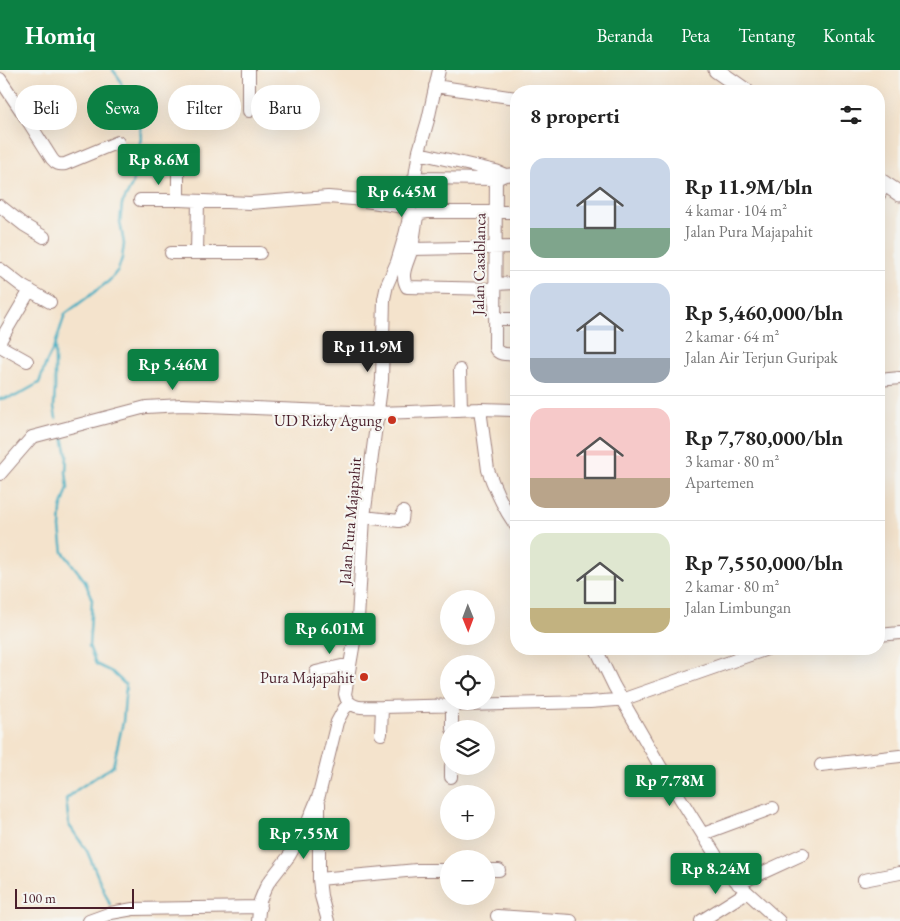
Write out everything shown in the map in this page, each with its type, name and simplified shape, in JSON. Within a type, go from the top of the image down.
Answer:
[{"type":"main road","points":[[716,70],[737,85]]},
{"type":"main road","points":[[885,188],[900,194]]},
{"type":"street","points":[[249,70],[249,111]]},
{"type":"street","name":"Jalan Pura Majapahit","points":[[349,704],[345,694],[359,606],[364,517],[382,380],[384,299],[387,285],[403,242],[410,208],[420,178],[418,153],[428,120],[439,70]]},
{"type":"street","points":[[0,79],[56,163],[65,164],[118,142]]},
{"type":"street","points":[[435,86],[510,97]]},
{"type":"street","points":[[418,153],[503,175]]},
{"type":"street","points":[[420,178],[432,156]]},
{"type":"street","points":[[178,166],[178,200]]},
{"type":"street","points":[[420,178],[503,175]]},
{"type":"street","name":"Jalan Casablanca","points":[[503,175],[493,212],[496,247],[495,348],[502,354],[510,354]]},
{"type":"street","points":[[140,200],[250,203],[341,198],[410,208]]},
{"type":"street","points":[[196,253],[198,201]]},
{"type":"street","points":[[0,206],[24,225],[44,237]]},
{"type":"street","points":[[510,212],[421,213],[416,219],[412,249],[405,267],[404,276],[405,285],[410,288],[495,287],[510,284]]},
{"type":"street","points":[[412,249],[510,247]]},
{"type":"street","points":[[171,252],[260,253]]},
{"type":"street","points":[[0,269],[15,282],[50,302]]},
{"type":"street","points":[[0,342],[30,290]]},
{"type":"street","points":[[495,319],[510,319]]},
{"type":"street","points":[[0,346],[27,361]]},
{"type":"street","points":[[460,370],[461,410]]},
{"type":"street","points":[[885,379],[900,378]]},
{"type":"street","points":[[0,474],[32,437],[146,407],[182,405],[377,413],[480,408],[510,410]]},
{"type":"street","points":[[480,408],[488,470],[496,490],[510,513]]},
{"type":"street","points":[[364,517],[399,521],[402,520],[403,512]]},
{"type":"street","points":[[885,634],[900,633]]},
{"type":"street","points":[[599,655],[614,686],[660,766],[726,870],[742,888],[779,921]]},
{"type":"street","points":[[495,704],[590,702],[622,699],[750,655]]},
{"type":"street","points":[[316,672],[350,664]]},
{"type":"street","points":[[258,921],[260,901],[265,888],[296,846],[319,795],[337,722],[344,709],[349,704],[353,706],[382,707],[440,705]]},
{"type":"street","points":[[380,734],[382,707]]},
{"type":"street","points":[[821,765],[900,756]]},
{"type":"street","points":[[319,795],[319,879],[321,896],[328,921]]},
{"type":"street","points":[[702,834],[773,808]]},
{"type":"street","points":[[701,921],[742,888],[804,854]]},
{"type":"street","points":[[319,879],[417,870],[440,870]]},
{"type":"street","points":[[864,880],[900,873]]},
{"type":"street","points":[[95,920],[111,913],[133,908],[260,907]]},
{"type":"street","points":[[497,916],[571,921]]},
{"type":"waterway","points":[[0,399],[16,396],[39,383],[55,345],[65,314],[109,281],[118,270],[124,244],[120,222],[122,204],[132,185],[141,138],[140,124],[119,78],[113,70]]},
{"type":"waterway","points":[[55,347],[54,407],[56,418]]},
{"type":"waterway","points":[[62,432],[67,455],[66,472],[68,488],[61,509],[60,528],[63,552],[85,581],[92,600],[89,646],[96,664],[112,672],[126,685],[123,722],[113,766],[66,799],[69,825],[87,851],[110,905]]},
{"type":"place","name":"UD Rizky Agung","points":[[392,420]]},
{"type":"place","name":"Pura Majapahit","points":[[364,677]]}]
